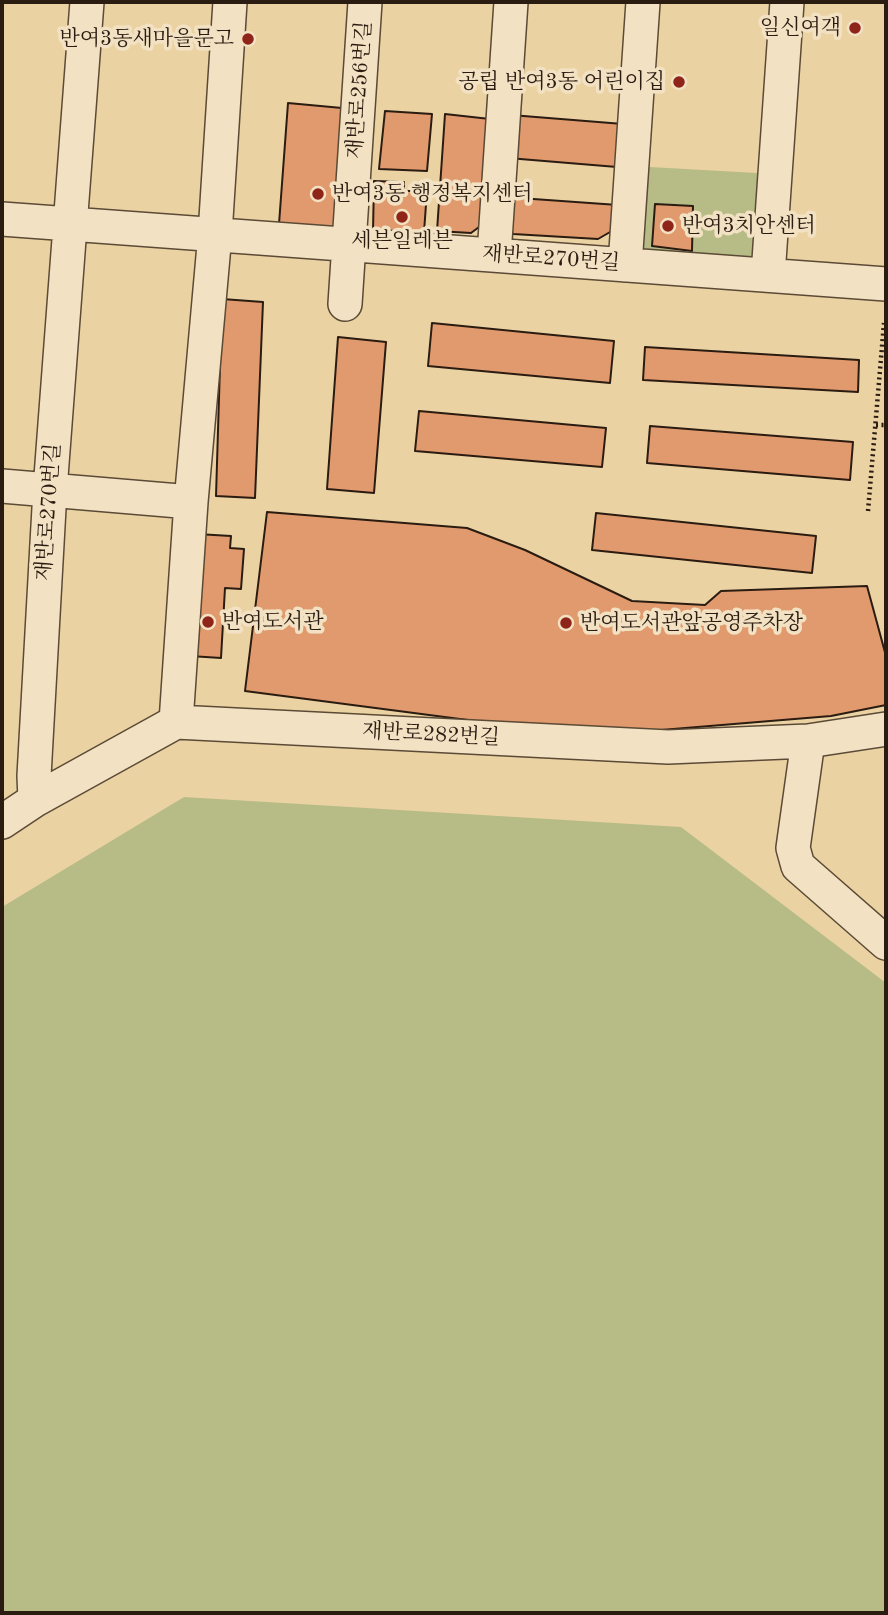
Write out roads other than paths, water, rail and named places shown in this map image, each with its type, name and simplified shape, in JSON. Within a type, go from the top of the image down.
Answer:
[{"type":"street","points":[[71,224],[87,2]]},
{"type":"street","points":[[2,822],[35,800],[176,722],[191,502],[215,234],[230,2]]},
{"type":"street","name":"재반로256번길","points":[[345,304],[365,2]]},
{"type":"street","points":[[494,255],[511,2]]},
{"type":"street","points":[[625,265],[643,2]]},
{"type":"street","points":[[768,275],[787,2]]},
{"type":"street","name":"재반로270번길","points":[[2,219],[886,284]]},
{"type":"street","name":"재반로270번길","points":[[35,800],[34,776],[50,490],[71,224]]},
{"type":"street","points":[[2,486],[191,502]]},
{"type":"street","name":"재반로282번길","points":[[176,722],[668,747],[808,741],[886,729]]},
{"type":"street","points":[[808,741],[793,848],[798,866],[886,943]]},
{"type":"place","name":"일신여객","points":[[855,28]]},
{"type":"place","name":"반여3동새마을문고","points":[[248,39]]},
{"type":"place","name":"공립 반여3동 어린이집","points":[[679,82]]},
{"type":"place","name":"반여3동 행정복지센터","points":[[318,194]]},
{"type":"place","name":"세븐일레븐","points":[[402,217]]},
{"type":"place","name":"반여3치안센터","points":[[668,226]]},
{"type":"place","name":"반여도서관","points":[[208,622]]},
{"type":"place","name":"반여도서관앞공영주차장","points":[[566,623]]}]
